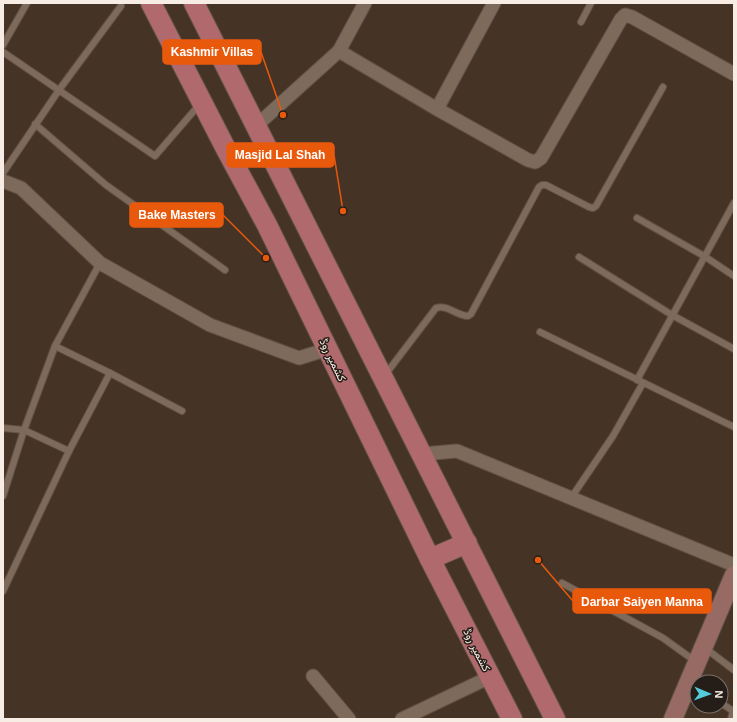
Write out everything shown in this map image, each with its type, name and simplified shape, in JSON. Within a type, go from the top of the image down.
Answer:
[{"type":"main road","name":"کشمیر روڈ","points":[[151,3],[267,225],[430,559],[512,719]]},
{"type":"main road","points":[[194,3],[555,719]]},
{"type":"main road","points":[[430,559],[467,543]]},
{"type":"street","points":[[256,126],[339,51],[364,3]]},
{"type":"street","points":[[437,109],[494,3]]},
{"type":"street","points":[[339,51],[437,109],[528,160],[535,162],[541,158],[621,19],[625,15],[632,16],[734,74]]},
{"type":"street","points":[[3,181],[21,188],[100,263],[210,325],[299,358],[328,349]]},
{"type":"street","points":[[422,454],[457,451],[734,565]]},
{"type":"street","points":[[673,719],[691,683],[700,654],[734,575]]},
{"type":"street","points":[[313,676],[348,719]]},
{"type":"street","points":[[402,719],[490,677]]},
{"type":"lane","points":[[3,45],[27,3]]},
{"type":"lane","points":[[581,22],[591,3]]},
{"type":"lane","points":[[3,173],[59,90],[121,6]]},
{"type":"lane","points":[[3,52],[155,156],[202,101]]},
{"type":"lane","points":[[383,378],[436,308],[440,306],[463,316],[468,316],[471,314],[539,187],[546,185],[589,207],[593,208],[596,206],[663,87]]},
{"type":"lane","points":[[35,124],[106,185],[225,270]]},
{"type":"lane","points":[[571,498],[613,436],[672,315],[734,203]]},
{"type":"lane","points":[[637,218],[704,256],[734,276]]},
{"type":"lane","points":[[579,257],[672,315],[734,349]]},
{"type":"lane","points":[[3,496],[24,430],[55,346],[100,263]]},
{"type":"lane","points":[[540,332],[734,427]]},
{"type":"lane","points":[[55,346],[182,411]]},
{"type":"lane","points":[[3,591],[69,451],[110,373]]},
{"type":"lane","points":[[3,428],[24,430],[69,451]]},
{"type":"lane","points":[[562,584],[663,638],[734,670]]},
{"type":"lane","points":[[729,708],[734,711],[731,719]]},
{"type":"place","name":"Kashmir Villas","points":[[283,115]]},
{"type":"place","name":"Masjid Lal Shah","points":[[343,211]]},
{"type":"place","name":"Bake Masters","points":[[266,258]]},
{"type":"place","name":"Darbar Saiyen Manna","points":[[538,560]]}]
